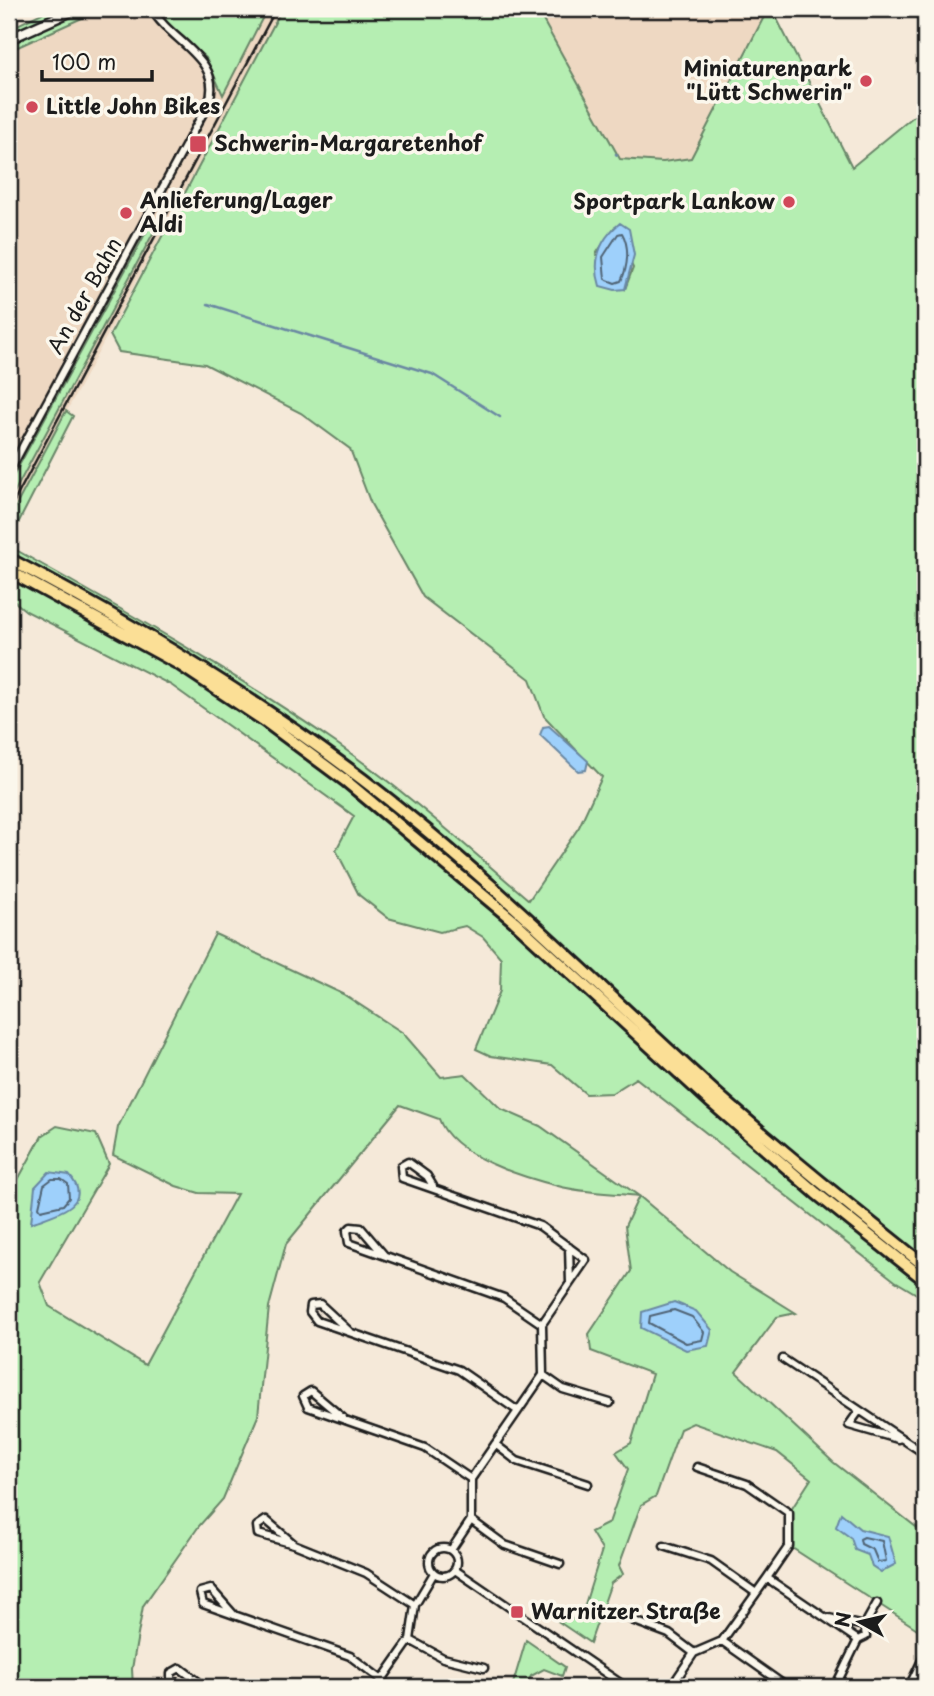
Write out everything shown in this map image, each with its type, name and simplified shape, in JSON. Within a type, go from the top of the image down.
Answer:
[{"type":"highway","points":[[9,559],[164,645],[247,696],[349,768],[719,1095],[826,1187],[925,1266]]},
{"type":"highway","points":[[9,571],[179,664],[265,721],[346,781],[521,920],[712,1103],[816,1194],[925,1280]]},
{"type":"street","points":[[9,39],[75,9]]},
{"type":"street","name":"An der Bahn","points":[[9,472],[203,116],[212,93],[212,79],[207,67],[198,55],[161,25],[152,9]]},
{"type":"street","points":[[433,1186],[414,1164],[408,1162],[401,1166],[402,1178],[433,1186],[540,1226],[586,1260],[542,1324],[543,1375],[471,1479],[471,1520],[451,1550]]},
{"type":"street","points":[[384,1255],[361,1228],[351,1227],[347,1231],[349,1243],[504,1298],[542,1324]]},
{"type":"street","points":[[569,1247],[570,1285]]},
{"type":"street","points":[[349,1331],[320,1304],[311,1305],[310,1312],[317,1321],[459,1370],[519,1411]]},
{"type":"street","points":[[783,1359],[925,1454]]},
{"type":"street","points":[[543,1375],[563,1389],[610,1403]]},
{"type":"street","points":[[343,1418],[311,1391],[303,1396],[308,1407],[425,1448],[471,1479]]},
{"type":"street","points":[[859,1411],[849,1425],[905,1441]]},
{"type":"street","points":[[495,1444],[517,1461],[588,1484]]},
{"type":"street","points":[[671,1687],[694,1653],[722,1642],[789,1546],[789,1513],[747,1484],[697,1467]]},
{"type":"street","points":[[294,1544],[266,1520],[257,1526],[258,1534],[294,1544],[366,1573],[415,1605]]},
{"type":"street","points":[[471,1520],[505,1545],[560,1564]]},
{"type":"street","points":[[664,1546],[711,1561],[756,1593]]},
{"type":"street","points":[[440,1548],[451,1550],[457,1559],[455,1570],[445,1576],[434,1573],[429,1564],[429,1553],[440,1548]]},
{"type":"street","points":[[455,1570],[626,1687]]},
{"type":"street","points":[[377,1687],[410,1640],[415,1605],[434,1573]]},
{"type":"street","points":[[767,1578],[858,1640]]},
{"type":"street","points":[[234,1615],[211,1589],[200,1592],[203,1604],[234,1615],[350,1656],[382,1680]]},
{"type":"street","points":[[835,1687],[858,1640],[866,1636],[864,1626],[877,1603]]},
{"type":"street","points":[[825,1617],[864,1626]]},
{"type":"street","points":[[632,1620],[669,1634],[694,1653]]},
{"type":"street","points":[[410,1640],[443,1658],[484,1668]]},
{"type":"street","points":[[722,1642],[787,1687]]},
{"type":"street","points":[[909,1687],[925,1654]]},
{"type":"street","points":[[183,1687],[171,1679],[171,1672],[180,1668],[205,1687]]},
{"type":"shaded area","points":[[102,9],[158,9],[167,26],[206,58],[223,94],[267,9],[282,9],[9,519],[9,502],[152,223],[9,484],[9,51]]},
{"type":"shaded area","points":[[533,9],[768,9],[691,158],[663,162],[620,159],[539,13]]},
{"type":"green space","points":[[50,9],[102,9],[9,51],[9,29]]},
{"type":"green space","points":[[158,9],[267,9],[223,95],[206,58],[167,26]]},
{"type":"green space","points":[[282,9],[533,9],[539,13],[620,159],[663,162],[691,158],[768,9],[772,9],[852,167],[925,107],[925,1299],[895,1281],[636,1078],[612,1093],[586,1094],[552,1065],[491,1056],[476,1049],[500,991],[501,958],[483,937],[465,926],[440,932],[388,918],[359,895],[336,850],[354,816],[171,685],[26,611],[9,597],[9,546],[216,665],[336,743],[410,799],[529,900],[579,827],[602,777],[544,716],[530,679],[423,597],[371,504],[350,449],[301,413],[205,364],[119,352],[110,335]],"holes":[[[614,228],[633,268],[625,289],[596,254]]]},
{"type":"green space","points":[[151,223],[157,226],[9,502],[9,484]]},
{"type":"green space","points":[[66,411],[73,416],[9,541],[9,519]]},
{"type":"green space","points":[[215,934],[343,994],[403,1033],[441,1077],[465,1074],[501,1109],[540,1126],[639,1196],[568,1188],[508,1171],[458,1144],[446,1132],[439,1119],[400,1105],[286,1244],[269,1307],[258,1416],[223,1499],[199,1526],[143,1606],[132,1669],[133,1687],[9,1687],[9,1196],[42,1136],[57,1126],[96,1134],[109,1164],[40,1282],[49,1306],[145,1365],[237,1194],[199,1193],[176,1186],[113,1155],[118,1127]]},
{"type":"green space","points":[[639,1196],[730,1272],[796,1313],[777,1317],[736,1372],[833,1462],[925,1534],[925,1634],[789,1546],[789,1513],[811,1479],[777,1452],[693,1423],[680,1429],[656,1496],[641,1505],[619,1566],[623,1574],[611,1583],[590,1643],[559,1622],[581,1617],[602,1550],[591,1532],[609,1523],[628,1469],[616,1452],[631,1443],[652,1374],[591,1351],[589,1334],[631,1271],[625,1226]]},
{"type":"green space","points":[[526,1640],[565,1667],[562,1676],[544,1669],[531,1676],[526,1687],[512,1687]]},
{"type":"water","points":[[620,223],[629,229],[634,255],[625,289],[615,290],[600,286],[597,260],[602,244]]},
{"type":"water","points":[[549,726],[588,761],[586,770],[578,771],[540,735],[543,727]]},
{"type":"water","points":[[49,1172],[69,1175],[78,1194],[75,1202],[68,1208],[31,1223],[35,1187]]},
{"type":"water","points":[[674,1302],[696,1311],[712,1330],[708,1346],[686,1350],[641,1328],[642,1312]]},
{"type":"water","points":[[841,1513],[860,1529],[888,1536],[896,1564],[881,1572],[872,1566],[868,1555],[855,1550],[851,1538],[836,1527]]},
{"type":"waterway","points":[[208,304],[432,374],[500,417]]},
{"type":"railway","points":[[9,511],[276,9]]},
{"type":"place","name":"Miniaturenpark \"Lütt Schwerin\"","points":[[866,81]]},
{"type":"place","name":"Little John Bikes","points":[[32,107]]},
{"type":"place","name":"Schwerin-Margaretenhof","points":[[198,144]]},
{"type":"place","name":"Sportpark Lankow","points":[[789,202]]},
{"type":"place","name":"Anlieferung/Lager Aldi","points":[[126,213]]},
{"type":"place","name":"Warnitzer Straße","points":[[517,1612]]}]
